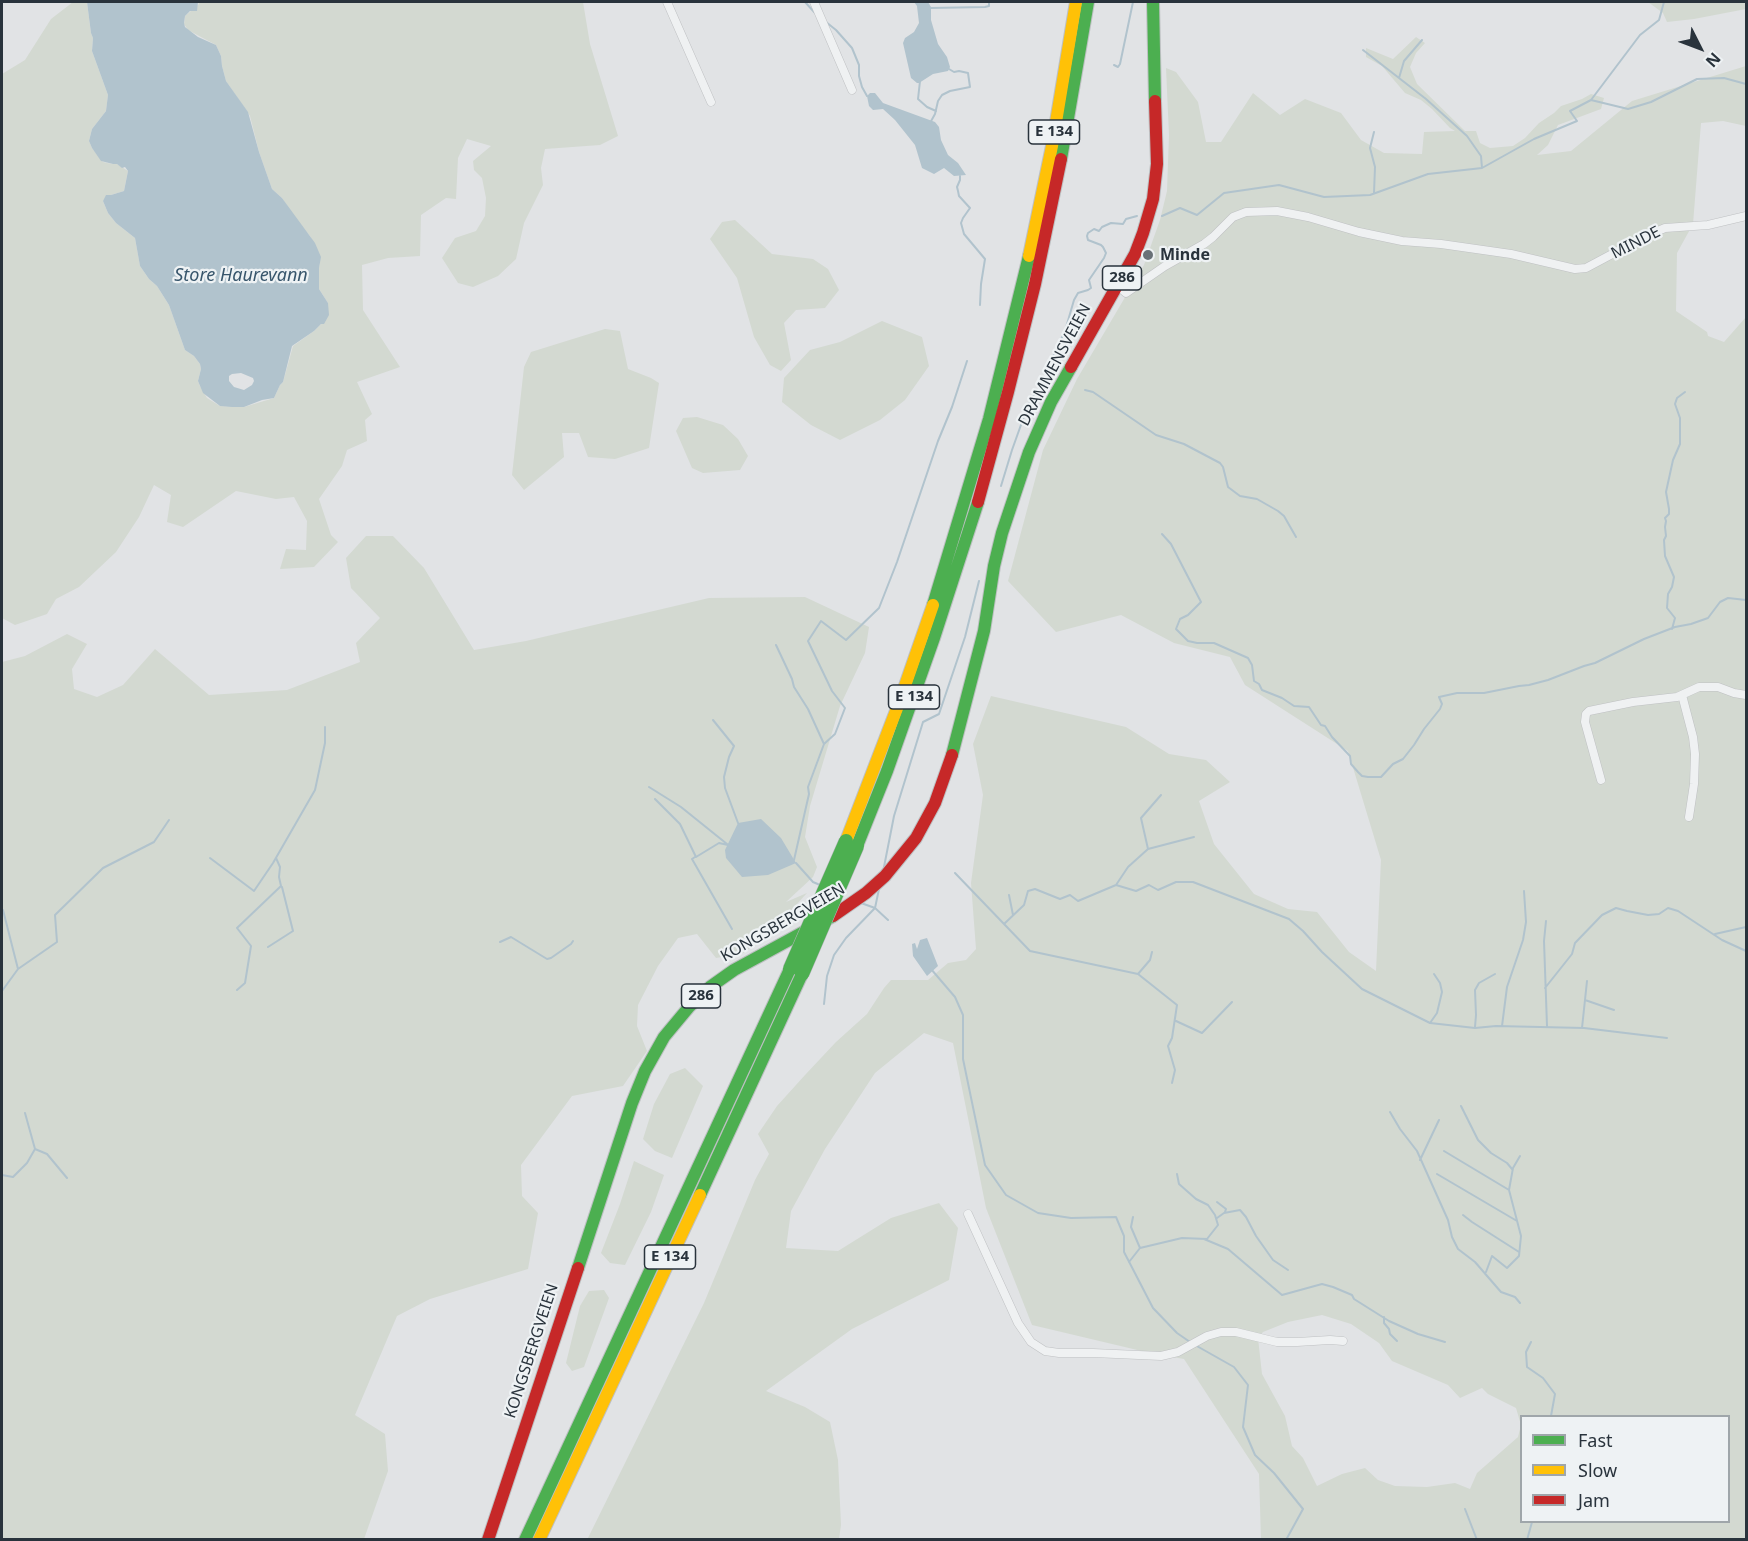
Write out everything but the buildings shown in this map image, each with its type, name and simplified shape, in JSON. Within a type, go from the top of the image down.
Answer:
[{"type":"main road","name":"E 134","points":[[851,843],[927,623],[988,419],[1032,243],[1052,146],[1077,2]]},
{"type":"main road","name":"E 134","points":[[539,1539],[796,972],[851,843],[887,771],[934,638],[1003,413],[1043,249],[1071,111],[1088,2]]},
{"type":"main road","name":"DRAMMENSVEIEN","points":[[1002,533],[1029,453],[1051,402],[1122,289],[1153,199],[1156,145],[1153,2]]},
{"type":"main road","name":"KONGSBERGVEIEN","points":[[488,1539],[632,1103],[645,1071],[664,1037],[689,1007],[710,987],[760,954],[851,904],[885,876],[916,838],[935,803],[952,756],[984,631],[1002,533]]},
{"type":"main road","name":"E 134","points":[[525,1539],[796,972]]},
{"type":"street","points":[[667,2],[711,102]]},
{"type":"street","points":[[814,2],[852,90]]},
{"type":"street","name":"MINDE","points":[[1122,289],[1204,244],[1233,217],[1246,212],[1277,211],[1402,241],[1511,254],[1575,269],[1586,268],[1665,228],[1708,225],[1746,216]]},
{"type":"street","points":[[1601,780],[1585,722],[1587,713],[1596,708],[1665,699],[1682,695],[1699,687],[1723,688],[1746,695]]},
{"type":"street","points":[[1682,695],[1694,737],[1695,754],[1694,784],[1689,817]]},
{"type":"street","points":[[968,1214],[1018,1323],[1031,1342],[1045,1351],[1161,1356],[1179,1352],[1207,1336],[1221,1332],[1236,1332],[1277,1342],[1343,1341]]},
{"type":"shaded area","points":[[73,2],[87,2],[93,38],[92,51],[108,95],[106,111],[92,129],[89,141],[103,162],[117,164],[128,171],[124,191],[111,195],[103,201],[108,213],[116,223],[135,238],[140,266],[169,305],[185,350],[200,364],[198,381],[200,386],[207,398],[220,406],[244,407],[274,398],[283,382],[293,346],[321,324],[328,311],[328,303],[319,289],[320,257],[310,236],[295,219],[282,198],[272,189],[250,116],[226,81],[221,56],[216,45],[188,30],[184,24],[185,16],[199,4],[198,2],[583,2],[590,44],[618,136],[600,145],[545,149],[541,168],[543,185],[524,223],[516,259],[498,276],[473,287],[458,283],[442,258],[455,238],[476,231],[485,216],[486,198],[482,178],[474,170],[473,161],[491,146],[467,139],[458,158],[456,199],[446,198],[421,215],[420,256],[388,258],[362,265],[363,310],[400,367],[357,382],[372,414],[365,420],[367,441],[347,450],[342,466],[319,499],[331,535],[338,542],[314,567],[280,569],[286,549],[306,550],[307,521],[294,497],[276,499],[236,491],[183,527],[167,522],[171,495],[154,485],[139,517],[116,552],[79,587],[56,599],[47,614],[15,625],[2,618],[2,74],[25,60],[51,19]]},
{"type":"shaded area","points":[[1648,2],[1746,2],[1746,9],[1667,22],[1663,13]]},
{"type":"shaded area","points":[[1416,37],[1425,43],[1416,53],[1410,67],[1417,84],[1465,131],[1476,131],[1480,143],[1490,148],[1513,146],[1561,106],[1591,94],[1604,98],[1601,109],[1558,125],[1548,145],[1537,155],[1571,151],[1632,101],[1746,66],[1746,126],[1723,121],[1701,123],[1693,224],[1677,253],[1676,311],[1707,332],[1708,336],[1724,342],[1746,317],[1746,1539],[1261,1539],[1259,1474],[1184,1359],[1032,1325],[986,1208],[953,1043],[924,1033],[875,1073],[825,1149],[791,1211],[786,1248],[838,1251],[891,1218],[939,1203],[958,1228],[949,1280],[852,1329],[766,1391],[805,1407],[830,1422],[838,1460],[841,1525],[839,1539],[587,1540],[704,1303],[755,1180],[769,1154],[758,1134],[777,1106],[805,1075],[867,1014],[891,980],[928,980],[948,963],[966,960],[976,949],[971,883],[983,795],[973,744],[991,696],[1126,727],[1169,754],[1206,760],[1230,782],[1199,801],[1214,844],[1254,894],[1288,909],[1317,912],[1349,952],[1376,971],[1381,860],[1348,751],[1245,685],[1230,657],[1174,643],[1121,615],[1056,632],[1008,581],[1043,450],[1077,379],[1144,265],[1160,220],[1167,191],[1169,135],[1166,68],[1176,72],[1198,102],[1206,142],[1221,142],[1253,93],[1280,115],[1305,99],[1341,113],[1361,140],[1384,153],[1422,154],[1424,132],[1455,131],[1421,100],[1405,93],[1382,66],[1366,57],[1366,48],[1393,59]],"holes":[[[1322,1315],[1351,1324],[1379,1343],[1392,1361],[1448,1385],[1460,1398],[1482,1388],[1488,1394],[1516,1408],[1520,1422],[1520,1415],[1730,1415],[1730,1523],[1520,1523],[1520,1429],[1518,1437],[1477,1473],[1470,1489],[1455,1483],[1427,1487],[1395,1486],[1378,1480],[1365,1468],[1342,1474],[1317,1486],[1303,1458],[1292,1446],[1285,1416],[1262,1374],[1258,1338],[1263,1332],[1288,1322]]]},
{"type":"shaded area","points":[[735,220],[772,254],[813,259],[828,269],[839,290],[825,308],[796,310],[784,323],[791,360],[781,371],[770,365],[754,337],[737,278],[710,239],[722,222]]},
{"type":"shaded area","points":[[882,321],[922,337],[929,366],[905,400],[880,420],[840,440],[811,425],[782,402],[784,378],[810,350],[840,342]]},
{"type":"shaded area","points":[[605,329],[620,331],[628,369],[659,383],[649,448],[615,459],[588,457],[579,433],[562,433],[564,457],[524,490],[512,475],[524,367],[531,352]]},
{"type":"shaded area","points":[[697,417],[723,425],[738,439],[748,456],[740,470],[703,473],[692,468],[676,431],[683,418]]},
{"type":"shaded area","points":[[366,536],[393,536],[424,568],[474,650],[526,641],[709,598],[805,597],[869,627],[865,653],[840,706],[810,806],[805,837],[817,867],[813,877],[786,902],[807,893],[775,928],[744,953],[716,958],[697,934],[678,938],[658,966],[638,1005],[637,1026],[647,1051],[623,1086],[572,1096],[521,1165],[522,1196],[538,1213],[528,1269],[430,1299],[397,1316],[355,1415],[385,1434],[388,1471],[364,1539],[2,1540],[2,662],[25,656],[67,634],[87,644],[72,669],[74,689],[97,697],[123,685],[155,649],[209,695],[287,690],[360,662],[356,643],[380,618],[351,588],[346,558]]},
{"type":"shaded area","points":[[685,1068],[703,1086],[672,1158],[655,1151],[643,1139],[654,1104],[670,1074]]},
{"type":"shaded area","points":[[634,1161],[664,1175],[651,1212],[625,1265],[610,1263],[601,1253]]},
{"type":"shaded area","points":[[604,1290],[609,1298],[584,1367],[572,1371],[566,1363],[580,1306],[589,1291]]},
{"type":"water","name":"Store Haurevann","points":[[87,2],[198,2],[197,11],[190,11],[185,16],[185,27],[198,37],[216,45],[221,56],[226,81],[248,112],[272,189],[282,198],[315,243],[321,257],[319,289],[328,303],[329,315],[324,324],[292,346],[283,382],[274,398],[244,407],[232,407],[220,406],[203,393],[198,381],[200,364],[185,350],[169,305],[140,266],[135,238],[116,223],[108,213],[103,201],[106,195],[124,191],[128,171],[117,164],[101,161],[89,141],[92,129],[106,111],[108,95],[92,51]],"holes":[[[241,373],[253,378],[252,385],[244,390],[234,387],[229,381],[229,376],[232,374]]]},
{"type":"water","points":[[914,2],[928,2],[931,7],[931,20],[938,44],[947,57],[950,67],[948,71],[933,74],[919,83],[911,78],[903,43],[919,23],[917,6]]},
{"type":"water","points":[[875,93],[883,103],[935,122],[939,127],[941,140],[948,155],[958,163],[966,175],[954,176],[944,168],[934,174],[922,168],[915,145],[895,120],[883,109],[873,110],[869,106],[867,96]]},
{"type":"water","points":[[761,819],[781,838],[796,863],[768,875],[742,877],[726,858],[725,850],[738,823]]},
{"type":"water","points":[[927,938],[938,966],[927,976],[913,956],[912,944],[915,943],[917,949],[920,940]]},
{"type":"waterway","points":[[805,2],[815,13]]},
{"type":"waterway","points":[[930,8],[985,7],[989,6],[989,2]]},
{"type":"waterway","points":[[1114,65],[1118,67],[1120,64],[1133,2]]},
{"type":"waterway","points":[[1591,100],[1640,35],[1659,20],[1664,2]]},
{"type":"waterway","points":[[826,22],[852,48],[859,65],[862,87],[867,96]]},
{"type":"waterway","points":[[1399,78],[1404,61],[1422,40]]},
{"type":"waterway","points":[[1363,50],[1426,99],[1467,136],[1481,156],[1482,168]]},
{"type":"waterway","points":[[930,123],[942,95],[970,87],[968,73],[954,72],[949,69]]},
{"type":"waterway","points":[[1162,216],[1180,208],[1197,215],[1224,193],[1279,185],[1324,197],[1370,195],[1428,174],[1482,168],[1534,139],[1577,121],[1570,111],[1591,100],[1628,109],[1651,102],[1697,79],[1724,78],[1746,84]]},
{"type":"waterway","points":[[920,81],[918,99],[936,111]]},
{"type":"waterway","points":[[1374,132],[1370,148],[1375,167],[1374,193]]},
{"type":"waterway","points":[[960,176],[957,187],[959,196],[970,208],[961,223],[964,234],[985,259],[980,305]]},
{"type":"waterway","points":[[1001,486],[1027,408],[1045,382],[1052,359],[1065,331],[1074,300],[1078,293],[1091,288],[1089,280],[1106,253],[1101,245],[1088,240],[1088,233],[1094,229],[1099,231],[1111,223],[1123,224],[1126,219],[1137,216]]},
{"type":"waterway","points":[[794,860],[809,794],[808,787],[824,744],[835,734],[845,708],[832,691],[808,641],[821,621],[846,640],[879,608],[967,361]]},
{"type":"waterway","points":[[1085,390],[1093,392],[1156,435],[1184,444],[1220,463],[1228,487],[1240,496],[1257,499],[1278,511],[1284,516],[1296,537]]},
{"type":"waterway","points":[[1672,629],[1675,618],[1667,608],[1668,594],[1674,577],[1665,556],[1665,518],[1669,514],[1666,492],[1673,460],[1680,444],[1680,418],[1675,404],[1677,398],[1685,392]]},
{"type":"waterway","points":[[1162,534],[1171,544],[1201,602],[1188,615],[1180,619],[1176,629],[1188,641],[1214,643],[1248,658],[1252,665],[1254,681],[1262,690],[1294,706],[1309,707],[1321,725],[1325,726],[1350,756],[1351,764],[1362,776],[1368,777],[1381,777],[1393,764],[1403,759],[1440,709],[1442,704],[1439,697],[1457,693],[1484,693],[1548,680],[1595,663],[1644,639],[1708,618],[1720,602],[1728,598],[1746,600]]},
{"type":"waterway","points":[[883,872],[894,816],[923,722],[939,714],[965,637],[979,581]]},
{"type":"waterway","points":[[776,645],[794,687],[808,709],[824,744]]},
{"type":"waterway","points":[[713,720],[734,746],[724,777],[725,788],[738,823]]},
{"type":"waterway","points":[[210,858],[254,891],[315,790],[325,743],[325,727]]},
{"type":"waterway","points":[[649,787],[681,807],[727,844]]},
{"type":"waterway","points":[[1148,849],[1141,818],[1161,795]]},
{"type":"waterway","points":[[655,799],[680,824],[696,857],[719,843],[728,845]]},
{"type":"waterway","points":[[2,991],[18,969],[57,942],[55,915],[103,868],[154,842],[169,820]]},
{"type":"waterway","points":[[1116,885],[1128,867],[1148,849],[1194,837]]},
{"type":"waterway","points":[[695,857],[692,859],[732,929]]},
{"type":"waterway","points":[[237,990],[245,983],[251,946],[237,928],[281,886],[280,867],[276,858]]},
{"type":"waterway","points":[[796,863],[813,882],[820,885]]},
{"type":"waterway","points":[[955,873],[1030,951],[1138,974],[1177,1005],[1172,1038],[1168,1046],[1175,1070],[1172,1083]]},
{"type":"waterway","points":[[1004,924],[1024,905],[1028,891],[1035,889],[1060,899],[1070,895],[1078,901],[1116,885],[1136,891],[1149,885],[1158,890],[1176,882],[1193,882],[1289,919],[1362,989],[1430,1023],[1475,1028],[1496,1026],[1584,1028],[1667,1038]]},
{"type":"waterway","points":[[268,947],[293,931],[282,887]]},
{"type":"waterway","points":[[824,1004],[827,976],[834,955],[846,938],[875,908],[879,889]]},
{"type":"waterway","points":[[1502,1026],[1507,987],[1523,940],[1526,922],[1524,891]]},
{"type":"waterway","points":[[1009,895],[1013,915]]},
{"type":"waterway","points":[[861,903],[875,908],[888,920]]},
{"type":"waterway","points":[[1545,988],[1572,954],[1575,943],[1602,915],[1616,908],[1648,915],[1659,914],[1668,908],[1678,911],[1722,940],[1746,951]]},
{"type":"waterway","points":[[3,910],[18,969]]},
{"type":"waterway","points":[[1546,921],[1544,941],[1547,1026]]},
{"type":"waterway","points":[[1715,934],[1746,927]]},
{"type":"waterway","points":[[500,942],[511,937],[547,959],[573,941]]},
{"type":"waterway","points":[[1138,974],[1150,960],[1152,952]]},
{"type":"waterway","points":[[931,969],[955,997],[963,1015],[963,1059],[985,1165],[1006,1195],[1038,1213],[1071,1218],[1116,1217],[1124,1236],[1124,1252],[1153,1308],[1177,1333],[1190,1342]]},
{"type":"waterway","points":[[1430,1023],[1437,1013],[1442,992],[1440,983],[1434,974]]},
{"type":"waterway","points":[[1475,1027],[1475,990],[1479,983],[1495,974]]},
{"type":"waterway","points":[[1582,1028],[1587,981]]},
{"type":"waterway","points":[[1585,1000],[1614,1010]]},
{"type":"waterway","points":[[1176,1021],[1202,1033],[1232,1002]]},
{"type":"waterway","points":[[1461,1106],[1478,1140],[1512,1169]]},
{"type":"waterway","points":[[1390,1112],[1417,1151],[1448,1220],[1458,1249],[1475,1262],[1501,1292],[1515,1297],[1520,1303]]},
{"type":"waterway","points":[[2,1175],[13,1177],[27,1163],[35,1149],[25,1113]]},
{"type":"waterway","points":[[1420,1160],[1439,1120]]},
{"type":"waterway","points":[[35,1149],[47,1154],[67,1178]]},
{"type":"waterway","points":[[1444,1151],[1509,1190]]},
{"type":"waterway","points":[[1486,1272],[1492,1256],[1507,1268],[1519,1256],[1521,1236],[1509,1190],[1513,1168],[1520,1156]]},
{"type":"waterway","points":[[1129,1262],[1140,1248],[1182,1238],[1207,1239],[1218,1225],[1208,1205],[1196,1199],[1179,1184],[1177,1174]]},
{"type":"waterway","points":[[1437,1174],[1517,1221]]},
{"type":"waterway","points":[[1217,1202],[1226,1209],[1225,1212]]},
{"type":"waterway","points":[[1217,1218],[1224,1213],[1240,1210],[1273,1260],[1288,1270]]},
{"type":"waterway","points":[[1463,1215],[1519,1252]]},
{"type":"waterway","points":[[1133,1217],[1131,1227],[1140,1248]]},
{"type":"waterway","points":[[1204,1239],[1228,1249],[1282,1295],[1322,1284],[1333,1287],[1352,1295],[1354,1299],[1389,1321],[1418,1334],[1445,1342]]},
{"type":"waterway","points":[[1384,1317],[1384,1323],[1397,1341]]},
{"type":"waterway","points":[[1531,1342],[1526,1352],[1527,1367],[1543,1378],[1555,1394],[1551,1415]]},
{"type":"waterway","points":[[1195,1345],[1234,1367],[1248,1385],[1243,1427],[1255,1455],[1274,1473],[1303,1509],[1286,1540]]},
{"type":"waterway","points":[[1465,1509],[1477,1540]]},
{"type":"waterway","points":[[1527,1540],[1532,1523]]},
{"type":"traffic: fast","points":[[1061,159],[1088,2]]},
{"type":"traffic: fast","points":[[1153,2],[1155,101]]},
{"type":"traffic: fast","points":[[933,605],[989,419],[1029,256]]},
{"type":"traffic: fast","points":[[952,755],[984,631],[994,566],[1002,533],[1029,452],[1051,402],[1071,367]]},
{"type":"traffic: fast","points":[[857,846],[887,771],[934,638],[978,502]]},
{"type":"traffic: fast","points":[[790,969],[846,841]]},
{"type":"traffic: fast","points":[[802,974],[857,846]]},
{"type":"traffic: fast","points":[[578,1268],[632,1103],[645,1071],[664,1037],[689,1007],[710,987],[734,970],[833,916]]},
{"type":"traffic: fast","points":[[525,1540],[790,969]]},
{"type":"traffic: fast","points":[[700,1195],[802,974]]},
{"type":"traffic: slow","points":[[1029,256],[1052,146],[1076,2]]},
{"type":"traffic: slow","points":[[846,841],[899,703],[933,605]]},
{"type":"traffic: slow","points":[[539,1540],[700,1195]]},
{"type":"traffic: jam","points":[[1071,367],[1135,254],[1143,233],[1153,199],[1157,164],[1155,101]]},
{"type":"traffic: jam","points":[[978,502],[1035,284],[1061,159]]},
{"type":"traffic: jam","points":[[833,916],[866,893],[885,876],[916,838],[935,803],[952,755]]},
{"type":"traffic: jam","points":[[488,1540],[578,1268]]},
{"type":"place","name":"Minde","points":[[1148,255]]}]
